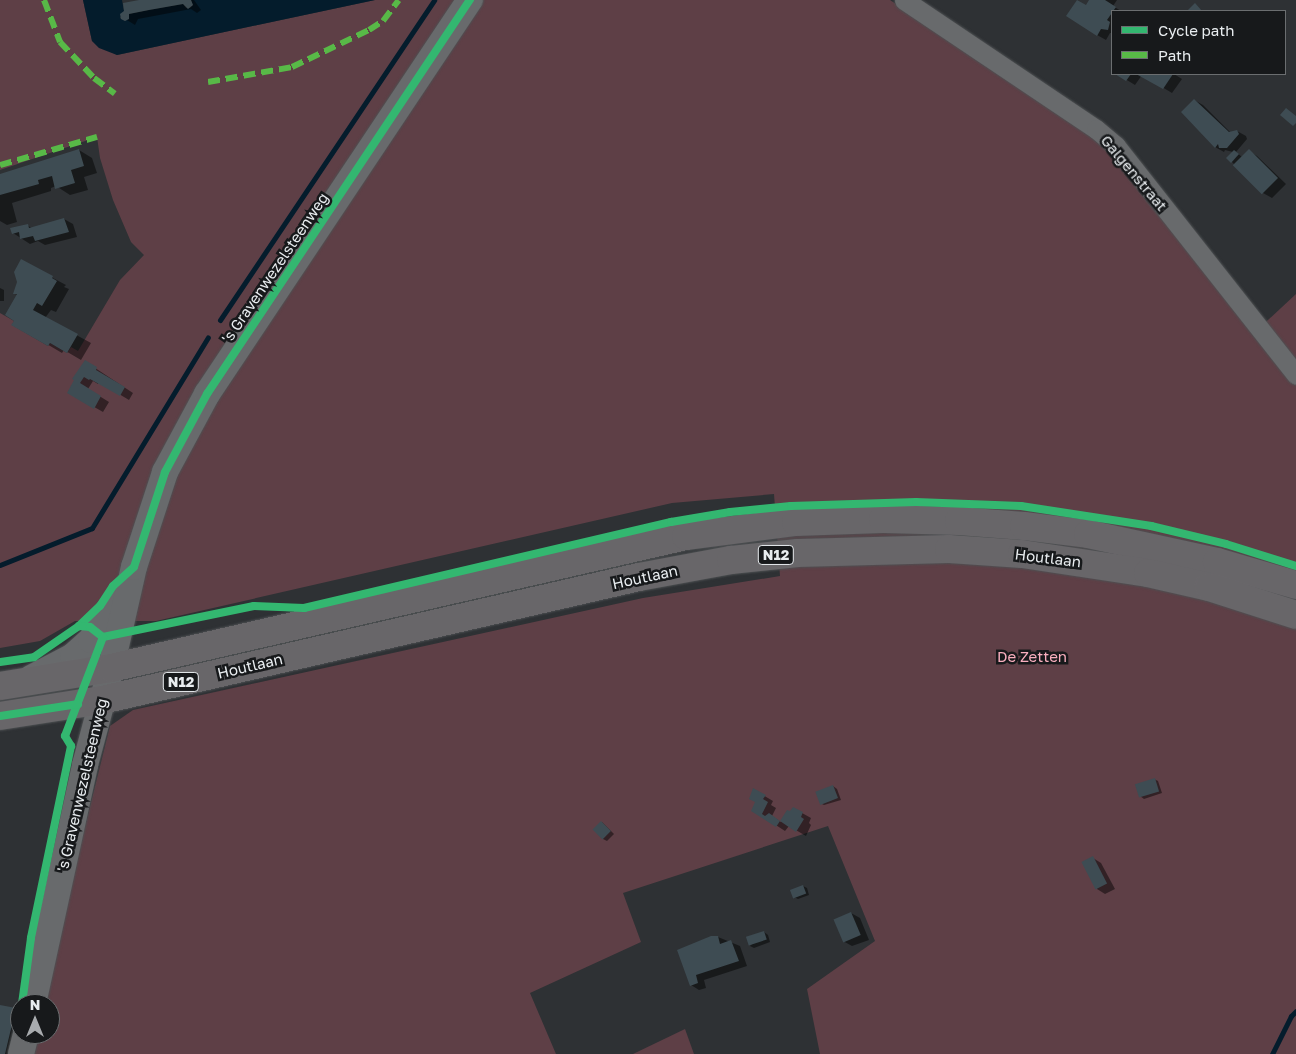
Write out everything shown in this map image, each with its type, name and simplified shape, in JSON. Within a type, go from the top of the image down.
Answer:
[{"type":"main road","name":"Houtlaan","points":[[9,685],[111,668],[686,536],[796,522],[883,519],[959,521],[1024,526],[1088,534],[1217,562],[1296,585]]},
{"type":"main road","name":"Houtlaan","points":[[0,716],[102,700],[639,577],[731,560],[798,553],[949,550],[1049,557],[1148,573],[1209,587],[1296,615]]},
{"type":"street","name":"'s Gravenwezelsteenweg","points":[[35,994],[85,765],[111,668],[134,567],[165,472],[207,394],[470,0]]},
{"type":"street","name":"Galgenstraat","points":[[904,0],[1096,129],[1116,146],[1296,375]]},
{"type":"street","name":"'s Gravenwezelsteenweg","points":[[9,685],[60,663],[91,640],[110,613],[134,567]]},
{"type":"green space","name":"De Zetten","points":[[0,0],[83,0],[92,41],[117,55],[375,0],[890,0],[1087,132],[1111,152],[1254,333],[1296,294],[1296,1054],[820,1054],[807,989],[875,941],[828,826],[623,893],[641,942],[530,993],[556,1054],[28,1054],[30,1044],[60,1044],[60,994],[43,994],[110,726],[133,710],[643,598],[780,576],[774,494],[672,503],[156,621],[75,621],[40,641],[0,648],[0,313],[14,321],[12,325],[48,346],[50,343],[67,353],[71,347],[78,351],[120,280],[144,255],[131,242],[113,200],[100,158],[97,137],[0,170]]},
{"type":"green space","points":[[685,1029],[694,1054],[633,1054]]},
{"type":"water","points":[[83,0],[122,0],[124,11],[120,18],[125,21],[129,18],[129,14],[183,4],[186,8],[190,8],[193,5],[191,0],[375,0],[117,55],[99,48],[92,41]]},
{"type":"building","points":[[139,0],[191,0],[193,5],[188,9],[183,4],[149,10],[129,14],[129,19],[125,21],[121,19],[120,14],[124,11],[123,3]]},
{"type":"building","points":[[1077,0],[1086,5],[1089,0],[1105,0],[1116,7],[1114,10],[1111,10],[1111,14],[1107,20],[1110,22],[1108,30],[1101,29],[1097,36],[1066,16]]},
{"type":"building","points":[[1195,3],[1201,10],[1188,10]]},
{"type":"building","points":[[1117,75],[1130,75],[1126,81]]},
{"type":"building","points":[[1138,75],[1172,75],[1163,89]]},
{"type":"building","points":[[1194,99],[1229,132],[1237,130],[1239,134],[1227,148],[1219,148],[1218,144],[1215,148],[1181,112]]},
{"type":"building","points":[[1286,108],[1296,116],[1296,123],[1293,126],[1280,115]]},
{"type":"building","points":[[79,149],[84,166],[71,170],[75,183],[55,189],[52,176],[38,180],[39,184],[0,195],[0,174]]},
{"type":"building","points":[[1249,149],[1278,178],[1262,194],[1233,165]]},
{"type":"building","points":[[1234,150],[1239,154],[1231,163],[1226,158]]},
{"type":"building","points":[[64,218],[69,232],[35,241],[33,236],[20,239],[19,232],[12,234],[10,228],[28,224],[29,228]]},
{"type":"building","points":[[21,259],[53,276],[52,278],[57,281],[42,306],[37,303],[33,310],[78,334],[67,353],[50,343],[48,346],[11,325],[14,321],[5,315],[17,294],[13,294],[17,282],[14,272]]},
{"type":"building","points":[[85,360],[97,367],[96,370],[125,387],[120,396],[84,377],[80,383],[101,396],[94,409],[67,393],[74,380],[72,379]]},
{"type":"building","points":[[1155,778],[1159,791],[1139,798],[1135,784]]},
{"type":"building","points":[[833,785],[838,798],[820,805],[815,792]]},
{"type":"building","points":[[753,788],[766,795],[763,799],[768,802],[762,814],[765,816],[769,813],[780,821],[776,827],[751,811],[755,802],[749,799]]},
{"type":"building","points":[[793,807],[803,812],[801,817],[804,819],[796,832],[780,821],[787,810],[790,811]]},
{"type":"building","points":[[601,821],[611,831],[602,839],[593,829]]},
{"type":"building","points":[[1093,856],[1107,884],[1095,890],[1081,862]]},
{"type":"building","points":[[803,885],[806,893],[793,898],[790,890]]},
{"type":"building","points":[[851,912],[861,935],[843,942],[834,919]]},
{"type":"building","points":[[764,931],[767,940],[749,945],[746,937]]},
{"type":"building","points":[[711,936],[718,936],[720,944],[731,940],[739,961],[696,975],[698,983],[690,986],[677,950]]},
{"type":"building","points":[[0,1005],[10,1007],[10,1033],[5,1054],[0,1054]]},
{"type":"waterway","points":[[220,320],[434,0]]},
{"type":"waterway","points":[[0,565],[92,528],[208,337]]},
{"type":"waterway","points":[[1272,1054],[1291,1016],[1296,1011]]},
{"type":"marked path","points":[[44,0],[60,42],[94,78],[115,94]]},
{"type":"marked path","points":[[208,82],[292,67],[369,30],[383,21],[399,0]]},
{"type":"marked path","points":[[0,165],[97,137]]},
{"type":"cycle path","points":[[79,626],[100,606],[113,586],[134,567],[165,472],[207,394],[470,0]]},
{"type":"cycle path","points":[[103,637],[254,606],[304,608],[671,522],[730,512],[791,506],[916,502],[1021,506],[1151,526],[1226,544],[1296,566]]},
{"type":"cycle path","points":[[0,662],[34,657],[79,626],[90,627],[103,637],[65,736],[71,746],[31,938],[23,994]]},
{"type":"cycle path","points":[[0,716],[78,704]]}]
